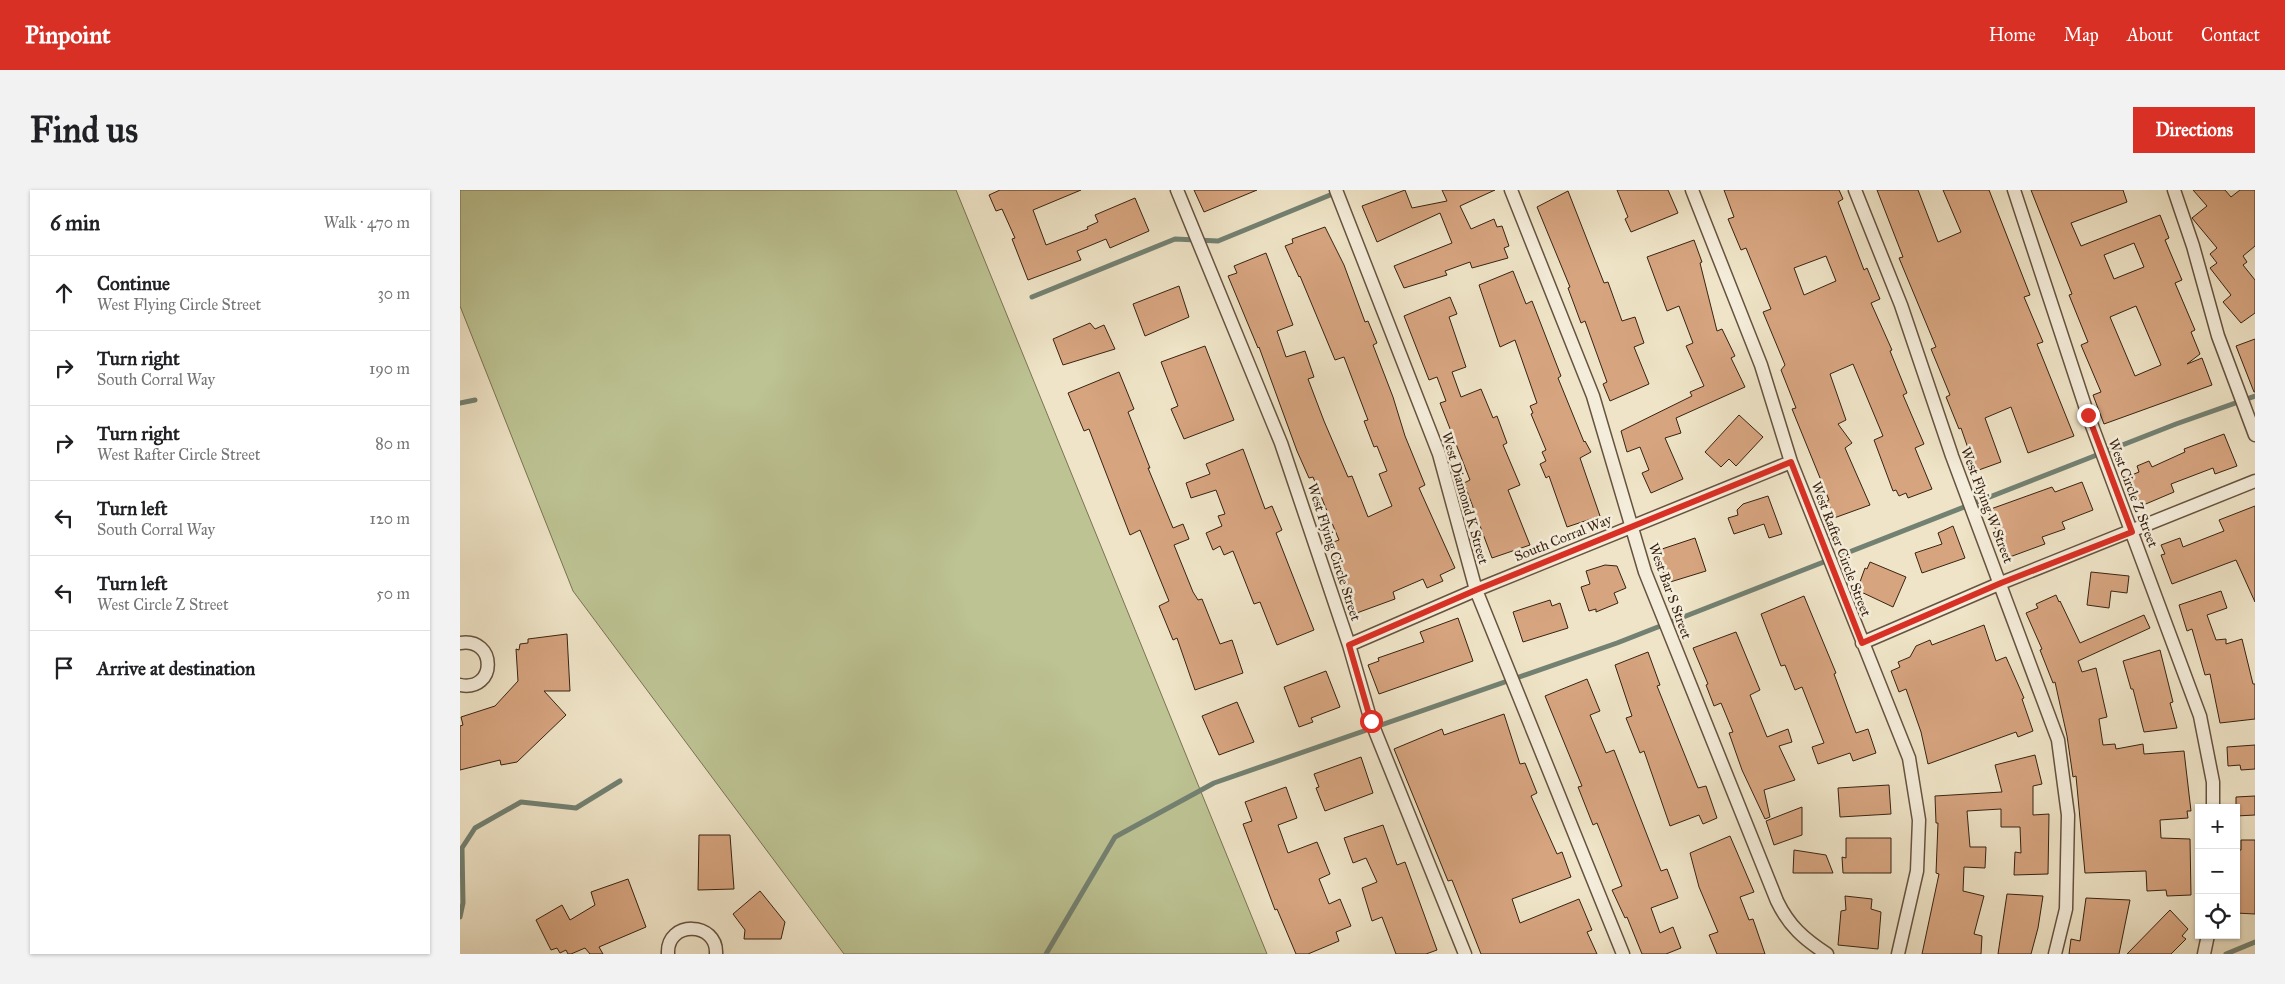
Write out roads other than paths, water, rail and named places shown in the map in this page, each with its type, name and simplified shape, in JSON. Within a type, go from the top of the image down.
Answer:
[{"type":"street","name":"West Flying Circle Street","points":[[1177,190],[1282,443],[1349,645],[1371,721],[1465,954]]},
{"type":"street","name":"West Diamond K Street","points":[[1336,190],[1439,454],[1476,590],[1623,954]]},
{"type":"street","name":"West Bar S Street","points":[[1511,190],[1593,396],[1644,572],[1777,901],[1786,919],[1807,941],[1827,954]]},
{"type":"street","name":"West Rafter Circle Street","points":[[1692,190],[1760,365],[1791,462],[1909,758],[1919,820],[1916,871],[1898,954]]},
{"type":"street","name":"West Flying W Street","points":[[1856,190],[1901,305],[1952,456],[2058,740],[2068,814],[2066,908],[2055,954]]},
{"type":"street","name":"West Circle Z Street","points":[[2014,190],[2088,415],[2200,716],[2213,782],[2213,804]]},
{"type":"street","points":[[2174,190],[2193,246],[2218,336],[2255,435]]},
{"type":"street","name":"South Corral Way","points":[[1349,645],[1476,590],[1791,462]]},
{"type":"street","points":[[1862,643],[2001,583],[2255,481]]},
{"type":"street","points":[[460,643],[474,643],[480,647],[485,653],[488,668],[486,675],[475,684],[460,685]]},
{"type":"street","points":[[668,954],[669,943],[673,936],[680,931],[695,928],[710,936],[714,942],[716,954]]},
{"type":"street","points":[[2204,954],[2207,939]]},
{"type":"waterway","points":[[1032,297],[1175,239],[1218,241],[1335,193]]},
{"type":"waterway","points":[[1046,954],[1115,837],[1214,783],[1617,643],[2176,424],[2255,396]]},
{"type":"waterway","points":[[460,403],[475,400]]},
{"type":"waterway","points":[[460,917],[463,903],[462,848],[475,828],[521,802],[576,808],[620,781]]},
{"type":"waterway","points":[[2226,954],[2255,942]]}]
